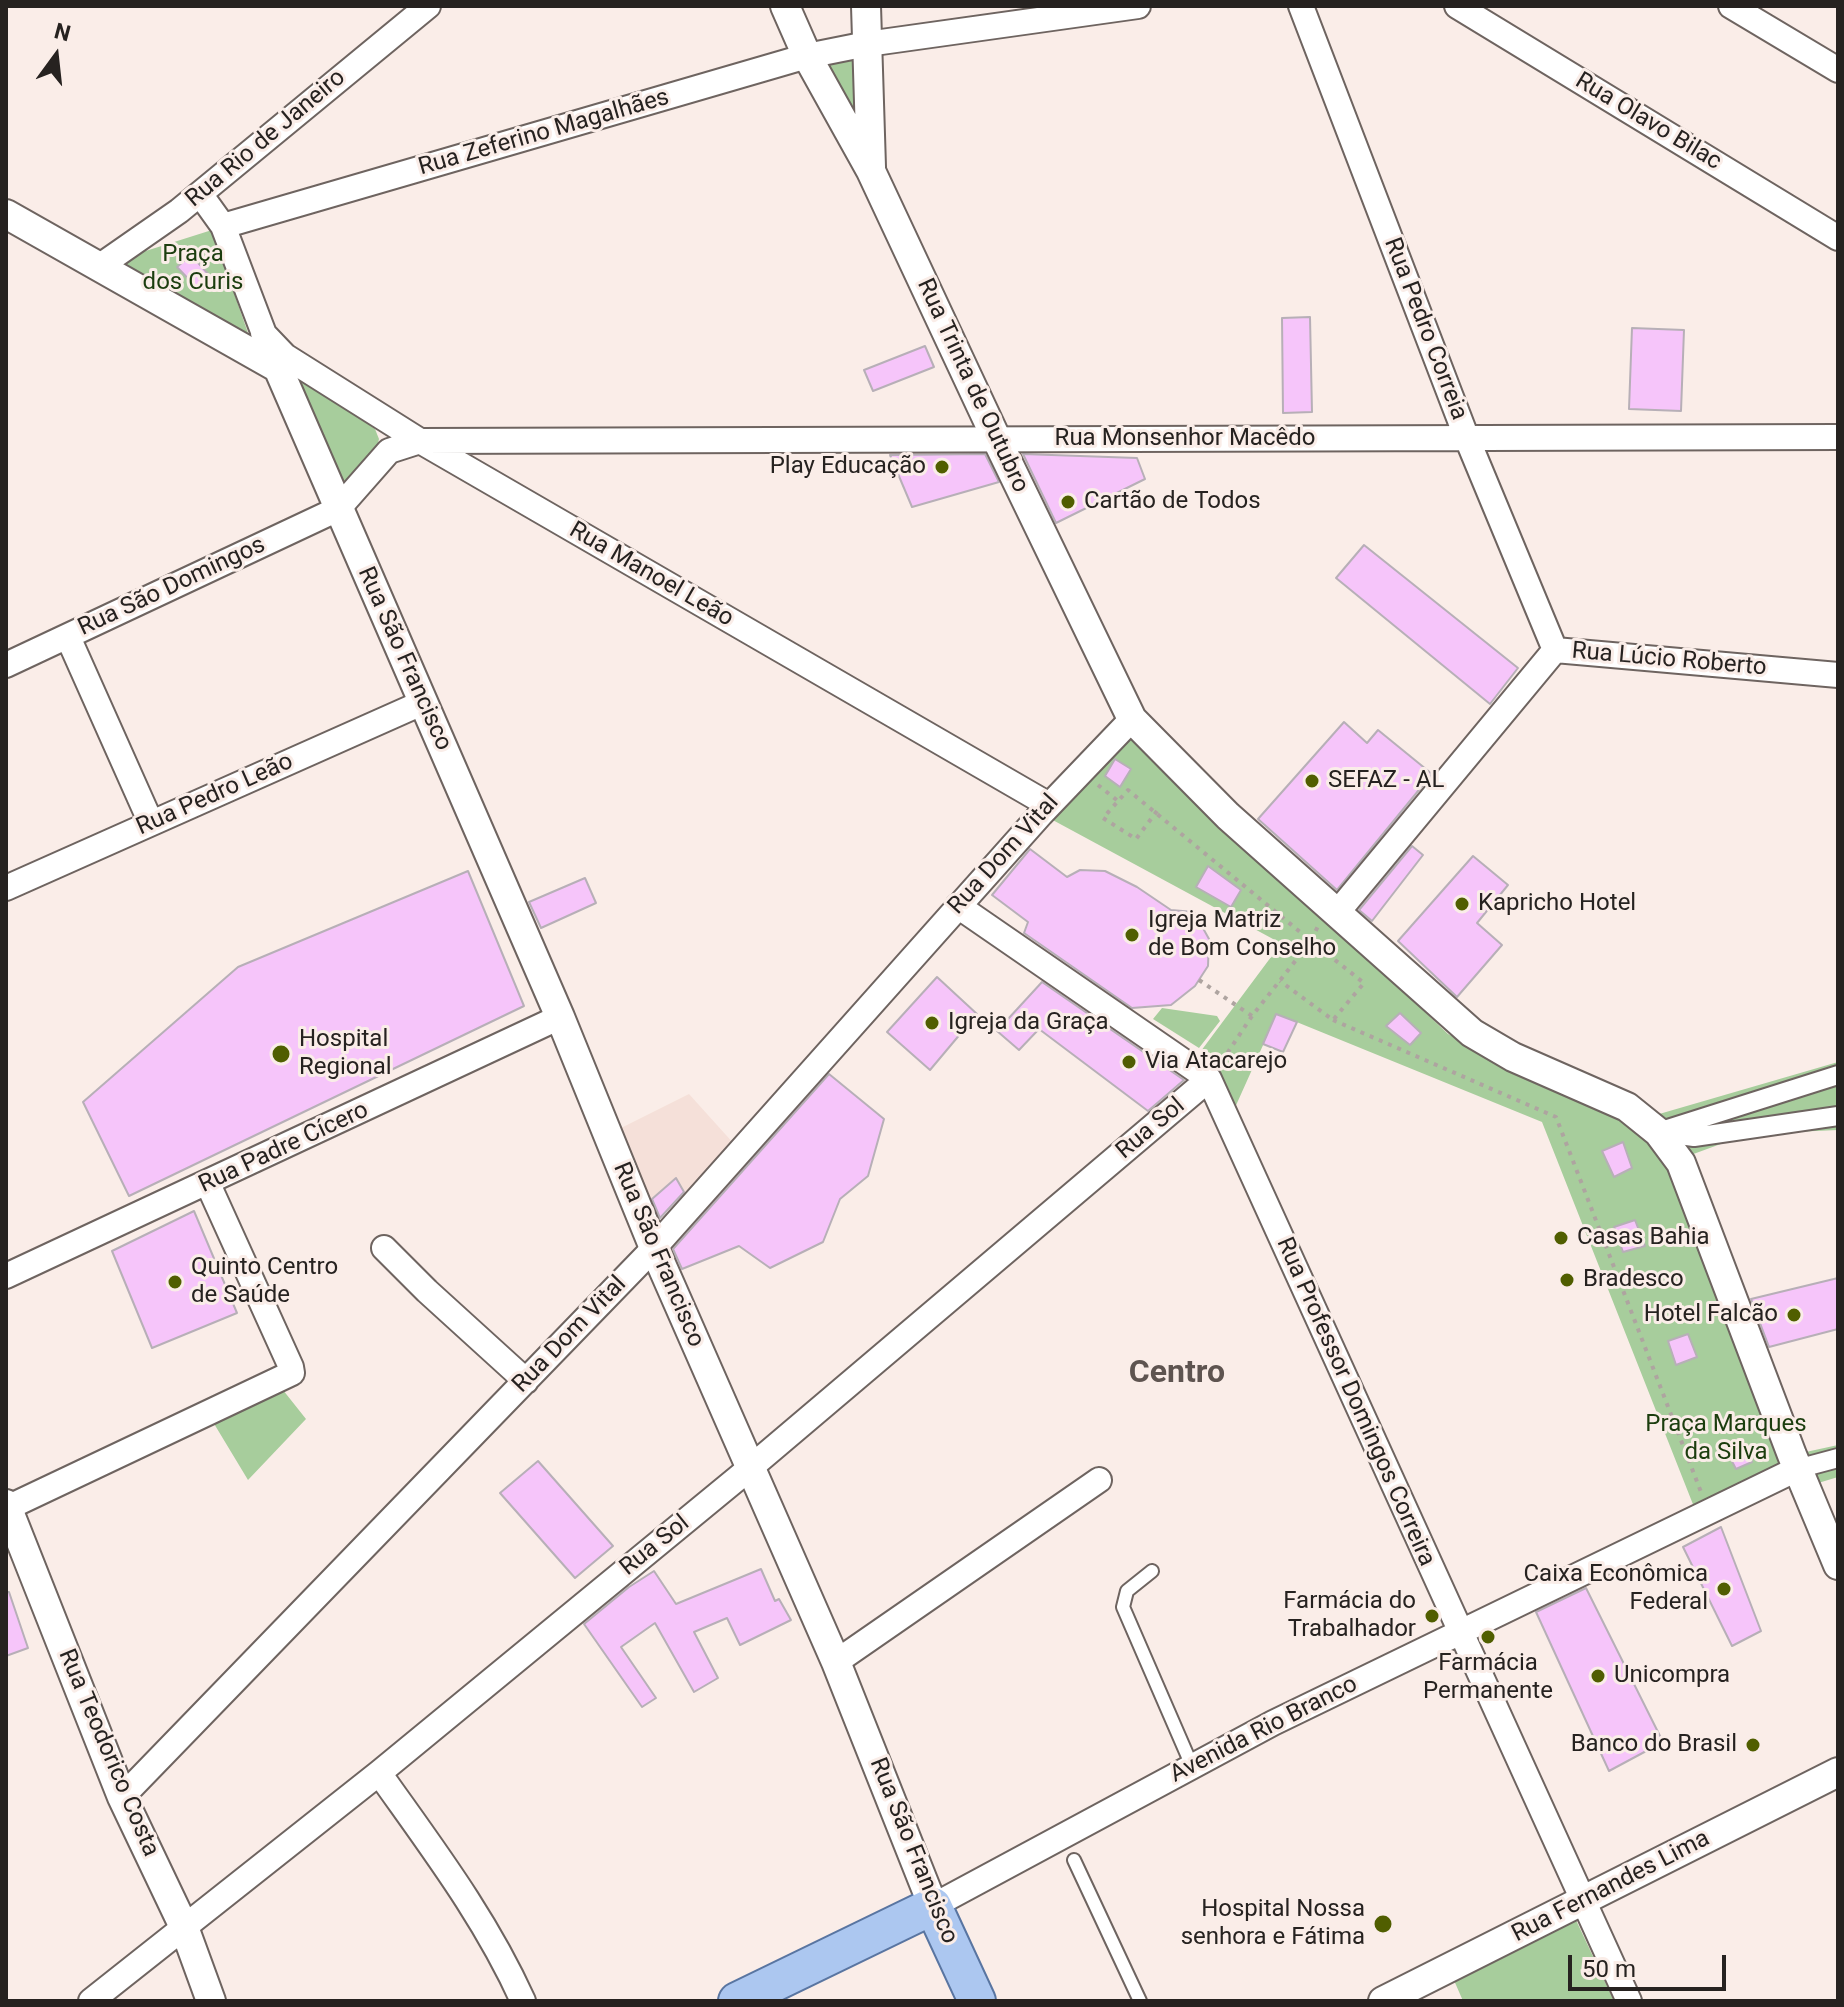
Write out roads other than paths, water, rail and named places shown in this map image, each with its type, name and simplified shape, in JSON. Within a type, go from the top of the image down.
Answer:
[{"type":"main road","name":"Avenida Rio Branco","points":[[737,2001],[933,1906]]},
{"type":"main road","name":"Rua São Francisco","points":[[933,1906],[977,2001]]},
{"type":"street","name":"Rua Rio de Janeiro","points":[[100,266],[200,194],[428,6]]},
{"type":"street","name":"Rua Trinta de Outubro","points":[[785,6],[807,56],[871,171],[1132,719],[1228,816],[1472,1033],[1513,1057],[1627,1107],[1658,1132],[1681,1163],[1797,1469],[1838,1565]]},
{"type":"street","points":[[866,6],[871,171]]},
{"type":"street","name":"Rua Zeferino Magalhães","points":[[223,226],[807,56],[867,44],[1138,6]]},
{"type":"street","name":"Rua Pedro Correia","points":[[1301,6],[1466,436],[1555,650]]},
{"type":"street","name":"Rua Olavo Bilac","points":[[1457,6],[1838,238]]},
{"type":"street","points":[[1731,6],[1838,70]]},
{"type":"street","points":[[200,194],[223,226],[278,368]]},
{"type":"street","points":[[6,214],[278,368]]},
{"type":"street","name":"Rua Manoel Leão","points":[[263,333],[285,356],[420,441],[1049,805]]},
{"type":"street","name":"Rua São Francisco","points":[[278,368],[560,1017],[654,1248],[836,1662],[933,1906]]},
{"type":"street","name":"Rua Monsenhor Macêdo","points":[[338,509],[389,451],[420,441],[1838,437]]},
{"type":"street","name":"Rua São Domingos","points":[[6,665],[338,509]]},
{"type":"street","points":[[68,637],[151,823]]},
{"type":"street","name":"Rua Lúcio Roberto","points":[[1331,910],[1555,650],[1838,675]]},
{"type":"street","name":"Rua Pedro Leão","points":[[6,888],[424,702]]},
{"type":"street","name":"Rua Dom Vital","points":[[122,1797],[654,1248],[1049,805],[1132,719]]},
{"type":"street","points":[[958,906],[1209,1079]]},
{"type":"street","name":"Rua Padre Cícero","points":[[6,1276],[560,1017]]},
{"type":"street","points":[[1658,1132],[1838,1075]]},
{"type":"street","name":"Rua Sol","points":[[91,2001],[379,1773],[750,1468],[1209,1079]]},
{"type":"street","name":"Rua Professor Domingos Correira","points":[[1209,1079],[1629,2001]]},
{"type":"street","points":[[1658,1132],[1694,1137],[1838,1116]]},
{"type":"street","points":[[7,1506],[292,1373],[208,1184]]},
{"type":"street","points":[[384,1248],[526,1381]]},
{"type":"street","points":[[1797,1469],[1838,1458]]},
{"type":"street","name":"Avenida Rio Branco","points":[[933,1906],[1273,1723],[1797,1469]]},
{"type":"street","points":[[836,1662],[1099,1480]]},
{"type":"street","name":"Rua Teodorico Costa","points":[[7,1506],[122,1797],[184,1927],[211,2001]]},
{"type":"street","name":"Rua Fernandes Lima","points":[[1383,2001],[1838,1772]]},
{"type":"street","points":[[379,1773],[469,1899],[501,1952],[523,2001]]},
{"type":"lane","points":[[1152,1571],[1127,1591],[1123,1607],[1192,1766]]},
{"type":"lane","points":[[1074,1860],[1140,2001]]},
{"type":"place","name":"Play Educação","points":[[942,467]]},
{"type":"place","name":"Cartão de Todos","points":[[1068,502]]},
{"type":"place","name":"SEFAZ - AL","points":[[1312,781]]},
{"type":"place","name":"Kapricho Hotel","points":[[1462,904]]},
{"type":"place","name":"Igreja Matriz de Bom Conselho","points":[[1132,935]]},
{"type":"place","name":"Igreja da Graça","points":[[932,1023]]},
{"type":"place","name":"Hospital Regional","points":[[281,1054]]},
{"type":"place","name":"Via Atacarejo","points":[[1129,1062]]},
{"type":"place","name":"Casas Bahia","points":[[1561,1238]]},
{"type":"place","name":"Bradesco","points":[[1567,1280]]},
{"type":"place","name":"Quinto Centro de Saúde","points":[[175,1282]]},
{"type":"place","name":"Hotel Falcão","points":[[1794,1315]]},
{"type":"place","name":"Caixa Econômica Federal","points":[[1724,1589]]},
{"type":"place","name":"Farmácia do Trabalhador","points":[[1432,1616]]},
{"type":"place","name":"Farmácia Permanente","points":[[1488,1637]]},
{"type":"place","name":"Unicompra","points":[[1598,1676]]},
{"type":"place","name":"Banco do Brasil","points":[[1753,1745]]},
{"type":"place","name":"Hospital Nossa senhora e Fátima","points":[[1383,1924]]},
{"type":"district","name":"Centro","points":[[1177,1374]]},
{"type":"park label","name":"Praça dos Curis","points":[[193,269]]},
{"type":"park label","name":"Praça Marques da Silva","points":[[1726,1439]]}]
